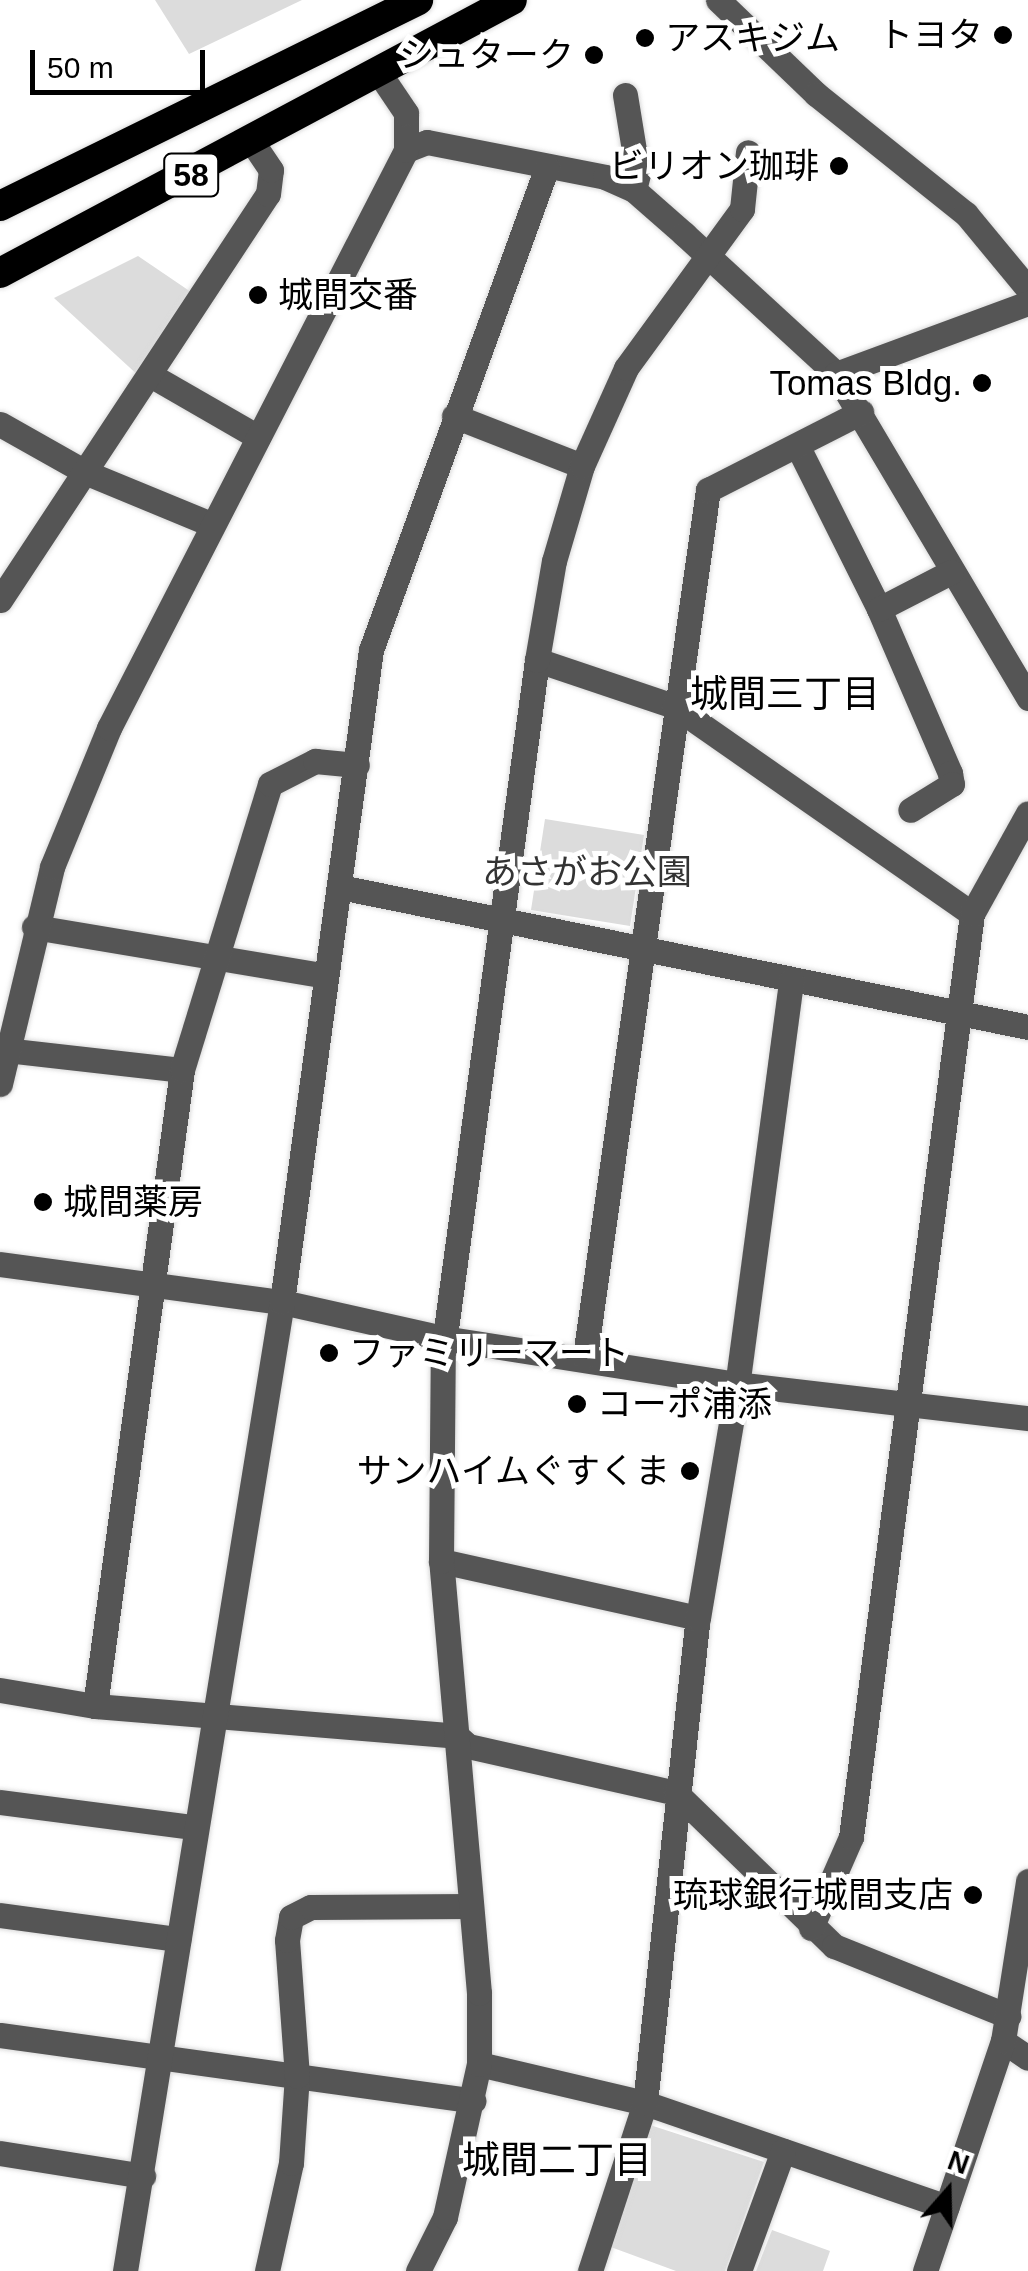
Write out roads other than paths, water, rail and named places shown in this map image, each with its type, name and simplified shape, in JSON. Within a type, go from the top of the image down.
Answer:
[{"type":"highway","name":"58","points":[[0,206],[418,0]]},
{"type":"highway","name":"58","points":[[0,273],[253,143],[512,0]]},
{"type":"street","points":[[718,0],[816,94],[966,214],[1028,289]]},
{"type":"street","points":[[0,1084],[34,927],[109,728],[406,150],[406,113],[379,73]]},
{"type":"street","points":[[625,96],[638,174],[634,190]]},
{"type":"street","points":[[406,150],[428,142],[605,177],[634,190],[836,374],[1028,698]]},
{"type":"street","points":[[0,600],[8,566],[87,474],[268,194],[271,170],[253,143]]},
{"type":"street","points":[[418,2271],[444,2217],[479,2064],[471,1906],[441,1562],[443,1338],[537,660],[554,561],[582,466],[626,368],[742,209],[748,152]]},
{"type":"street","points":[[125,2271],[143,2176],[192,1827],[282,1302],[371,650],[547,166]]},
{"type":"street","points":[[836,374],[1028,303]]},
{"type":"street","points":[[152,376],[258,438]]},
{"type":"street","points":[[586,1356],[674,706],[708,490],[799,449],[862,412]]},
{"type":"street","points":[[454,416],[582,466]]},
{"type":"street","points":[[0,424],[87,474],[213,525]]},
{"type":"street","points":[[799,449],[880,609],[952,784],[910,810]]},
{"type":"street","points":[[880,609],[951,572]]},
{"type":"street","points":[[537,660],[674,706],[972,914]]},
{"type":"street","points":[[95,1706],[182,1070],[270,784],[315,762],[356,765]]},
{"type":"street","points":[[812,1928],[851,1837],[972,914],[1028,814]]},
{"type":"street","points":[[340,887],[501,916],[643,949],[1028,1027]]},
{"type":"street","points":[[34,927],[219,955],[326,976]]},
{"type":"street","points":[[590,2271],[645,2103],[698,1618],[737,1384],[791,980]]},
{"type":"street","points":[[6,1050],[182,1070]]},
{"type":"street","points":[[0,1264],[282,1302],[443,1338],[586,1356],[737,1384],[1028,1418]]},
{"type":"street","points":[[441,1562],[698,1618]]},
{"type":"street","points":[[0,1690],[95,1706],[214,1712],[457,1736],[468,1746],[676,1793],[812,1928],[858,1959],[1006,2029],[1028,2058]]},
{"type":"street","points":[[0,1802],[192,1827]]},
{"type":"street","points":[[924,2271],[1006,2029],[1028,1881]]},
{"type":"street","points":[[267,2271],[291,2163],[297,2076],[287,1940],[299,1909],[471,1906]]},
{"type":"street","points":[[0,1915],[178,1940]]},
{"type":"street","points":[[0,2035],[473,2102]]},
{"type":"street","points":[[479,2064],[645,2103],[947,2207]]},
{"type":"street","points":[[739,2271],[783,2151]]},
{"type":"street","points":[[0,2154],[143,2176]]},
{"type":"place","name":"トヨタ","points":[[1003,35]]},
{"type":"place","name":"アスキジム","points":[[645,38]]},
{"type":"place","name":"シュターク","points":[[594,55]]},
{"type":"place","name":"ビリオン珈琲","points":[[839,166]]},
{"type":"place","name":"城間交番","points":[[258,295]]},
{"type":"place","name":"Tomas Bldg.","points":[[982,383]]},
{"type":"place","name":"城間薬房","points":[[43,1202]]},
{"type":"place","name":"ファミリーマート","points":[[329,1353]]},
{"type":"place","name":"コーポ浦添","points":[[577,1404]]},
{"type":"place","name":"サンハイムぐすくま","points":[[690,1471]]},
{"type":"place","name":"琉球銀行城間支店","points":[[973,1895]]},
{"type":"district","name":"城間三丁目","points":[[785,695]]},
{"type":"district","name":"城間二丁目","points":[[557,2161]]},
{"type":"park label","name":"あさがお公園","points":[[587,872]]}]
